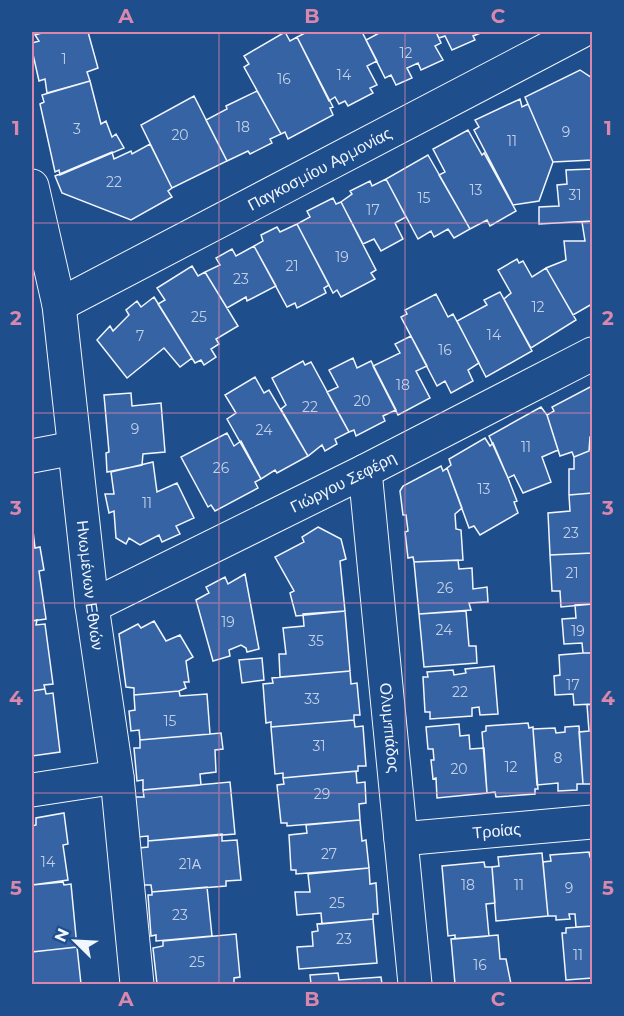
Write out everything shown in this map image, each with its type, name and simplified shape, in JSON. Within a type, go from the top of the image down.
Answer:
[{"type":"street","name":"Παγκοσμίου Αρμονίας","points":[[59,305],[580,32]]},
{"type":"street","name":"Ηνωμένων Εθνών","points":[[32,186],[59,305],[92,606],[117,777],[137,984]]},
{"type":"street","name":"Γιώργου Σεφέρη","points":[[92,606],[365,471],[592,354]]},
{"type":"street","points":[[32,456],[74,448]]},
{"type":"street","name":"Ολυμπιάδος","points":[[365,471],[415,984]]},
{"type":"street","points":[[32,790],[117,777]]},
{"type":"street","name":"Τροίας","points":[[401,839],[592,822]]},
{"type":"building","points":[[45,32],[88,32],[98,68],[87,72],[90,81],[47,93],[45,79],[39,81],[32,50],[32,43],[39,41],[35,35]]},
{"type":"building","points":[[285,32],[290,41],[297,37],[333,107],[330,108],[333,115],[288,139],[285,132],[281,134],[244,67],[249,64],[244,56]]},
{"type":"building","points":[[307,32],[362,32],[377,61],[367,66],[377,85],[370,88],[373,93],[348,106],[345,101],[339,104],[335,97],[329,101],[297,37]]},
{"type":"building","points":[[381,32],[436,32],[441,43],[435,46],[443,60],[421,70],[418,63],[407,68],[412,78],[396,85],[391,75],[385,78],[366,40]]},
{"type":"building","points":[[436,32],[483,32],[473,36],[475,40],[452,50],[445,36],[439,38]]},
{"type":"building","points":[[580,70],[592,78],[592,160],[553,162],[525,97]]},
{"type":"building","points":[[90,81],[101,124],[106,121],[112,137],[116,134],[124,148],[60,175],[59,170],[55,172],[40,104],[44,102],[42,95]]},
{"type":"building","points":[[257,91],[281,134],[270,139],[272,143],[250,154],[248,151],[227,161],[206,120],[227,109],[226,106]]},
{"type":"building","points":[[194,96],[227,161],[172,188],[141,125]]},
{"type":"building","points":[[520,99],[522,107],[528,104],[553,162],[539,201],[513,205],[474,130],[479,127],[475,120]]},
{"type":"building","points":[[468,130],[482,155],[484,153],[516,211],[490,226],[487,220],[470,229],[439,175],[445,172],[433,149]]},
{"type":"building","points":[[150,144],[172,188],[168,191],[172,197],[131,220],[62,193],[55,176],[112,152],[114,159],[131,151],[132,154]]},
{"type":"building","points":[[428,155],[470,229],[454,238],[448,229],[434,237],[431,231],[418,239],[386,179]]},
{"type":"building","points":[[592,169],[592,221],[539,224],[539,207],[559,206],[557,185],[567,184],[566,170]]},
{"type":"building","points":[[386,179],[406,217],[395,223],[403,239],[381,251],[374,239],[363,244],[341,202],[352,194],[350,191],[370,181],[372,186]]},
{"type":"building","points":[[333,198],[336,204],[341,202],[376,270],[371,273],[375,279],[341,297],[337,290],[333,293],[297,224],[310,217],[307,211]]},
{"type":"building","points":[[592,221],[592,304],[573,315],[546,268],[566,260],[564,241],[585,241],[582,222]]},
{"type":"building","points":[[297,224],[329,285],[324,288],[326,293],[297,308],[295,303],[287,307],[254,246],[263,241],[261,235],[277,227],[280,232]]},
{"type":"building","points":[[254,246],[276,286],[247,301],[246,297],[227,308],[205,272],[220,265],[216,258],[232,249],[236,256]]},
{"type":"building","points":[[517,259],[519,263],[523,261],[532,277],[546,268],[576,320],[531,348],[504,299],[511,293],[498,270]]},
{"type":"building","points":[[192,266],[198,276],[205,272],[238,326],[216,339],[219,344],[211,349],[216,357],[204,365],[201,360],[195,363],[158,304],[165,300],[157,288]]},
{"type":"building","points":[[500,292],[532,351],[486,377],[457,321],[487,305],[484,300]]},
{"type":"building","points":[[436,294],[448,317],[453,314],[479,363],[468,370],[473,381],[451,393],[445,381],[437,386],[401,317],[407,314],[405,310]]},
{"type":"building","points":[[154,297],[192,358],[180,367],[164,348],[127,378],[97,340],[110,326],[113,331],[129,315],[126,310],[137,301],[141,307]]},
{"type":"building","points":[[411,336],[427,366],[416,371],[430,398],[398,415],[373,366],[400,353],[395,344]]},
{"type":"building","points":[[353,358],[357,368],[371,361],[396,410],[383,416],[385,421],[356,436],[354,430],[349,432],[327,392],[338,387],[329,370]]},
{"type":"building","points":[[303,361],[305,365],[311,362],[349,432],[335,439],[337,444],[325,451],[322,445],[308,456],[281,409],[286,405],[272,378]]},
{"type":"building","points":[[255,377],[264,393],[269,390],[308,456],[277,473],[275,470],[261,479],[227,419],[236,413],[225,395]]},
{"type":"building","points":[[592,386],[592,437],[590,437],[589,451],[574,457],[572,452],[560,456],[547,415],[554,411],[552,407]]},
{"type":"building","points":[[131,393],[132,406],[161,403],[165,452],[143,454],[142,465],[107,472],[106,453],[109,452],[104,395]]},
{"type":"building","points":[[541,407],[547,415],[558,450],[542,457],[551,482],[523,493],[514,475],[508,478],[489,436]]},
{"type":"building","points":[[227,433],[234,446],[241,441],[261,479],[255,482],[258,488],[215,511],[211,505],[208,507],[181,457]]},
{"type":"building","points":[[485,438],[490,446],[493,443],[517,501],[514,502],[518,513],[480,535],[474,526],[469,528],[447,468],[451,465],[449,459]]},
{"type":"building","points":[[590,443],[592,443],[592,493],[569,495],[569,469],[574,469],[574,457],[589,451]]},
{"type":"building","points":[[153,462],[157,492],[177,483],[194,518],[176,526],[180,534],[162,542],[159,535],[140,545],[129,538],[126,544],[116,538],[114,511],[109,513],[105,494],[114,494],[111,472]]},
{"type":"building","points":[[441,466],[443,471],[447,468],[462,508],[455,514],[456,529],[461,530],[463,560],[414,562],[413,557],[408,558],[405,532],[408,531],[400,491],[403,486]]},
{"type":"building","points":[[592,493],[592,553],[550,555],[548,513],[570,511],[569,495]]},
{"type":"building","points":[[32,522],[35,548],[40,547],[44,570],[39,571],[46,619],[32,621]]},
{"type":"building","points":[[318,527],[341,539],[346,559],[340,561],[345,611],[296,616],[290,593],[294,591],[275,557],[304,542],[302,537]]},
{"type":"building","points":[[592,553],[592,604],[561,607],[560,591],[552,591],[550,555]]},
{"type":"building","points":[[458,560],[459,569],[472,568],[473,589],[487,587],[488,602],[469,603],[471,610],[419,614],[414,562]]},
{"type":"building","points":[[245,574],[259,649],[247,652],[246,648],[241,645],[229,650],[230,656],[213,661],[196,600],[209,593],[206,587],[225,577],[228,584]]},
{"type":"building","points":[[592,604],[592,653],[583,653],[582,643],[564,644],[562,619],[576,618],[575,605]]},
{"type":"building","points":[[345,611],[350,671],[280,677],[279,654],[286,654],[283,628],[304,626],[303,614]]},
{"type":"building","points":[[466,611],[469,646],[476,646],[477,663],[424,667],[419,614]]},
{"type":"building","points":[[37,620],[36,625],[45,624],[53,684],[44,685],[45,689],[32,691],[32,621]]},
{"type":"building","points":[[154,621],[166,641],[180,635],[193,657],[186,661],[189,682],[184,682],[186,688],[179,691],[134,695],[134,688],[126,687],[119,634],[138,624],[141,628]]},
{"type":"building","points":[[592,653],[592,704],[574,705],[573,694],[555,695],[554,676],[560,675],[559,655]]},
{"type":"building","points":[[262,658],[264,680],[242,683],[239,660]]},
{"type":"building","points":[[494,666],[498,714],[480,715],[479,707],[472,708],[472,716],[430,719],[430,712],[425,712],[423,677],[428,677],[427,672],[453,670],[454,675],[466,673],[465,669]]},
{"type":"building","points":[[350,671],[351,684],[357,683],[360,715],[354,715],[354,720],[271,727],[271,722],[266,723],[263,684],[273,683],[272,678]]},
{"type":"building","points":[[45,689],[46,694],[53,693],[60,752],[32,756],[32,691]]},
{"type":"building","points":[[179,691],[180,696],[207,694],[210,734],[140,740],[139,730],[131,731],[129,711],[135,710],[134,695]]},
{"type":"building","points":[[592,704],[592,784],[583,784],[579,732],[589,731],[587,705]]},
{"type":"building","points":[[354,720],[355,727],[363,726],[366,766],[358,766],[358,771],[283,778],[283,773],[275,774],[271,727]]},
{"type":"building","points":[[528,723],[529,728],[533,727],[538,789],[535,789],[535,794],[496,797],[495,792],[487,793],[482,732],[486,731],[486,726]]},
{"type":"building","points":[[459,724],[460,736],[469,735],[470,749],[484,748],[487,793],[437,798],[436,778],[433,779],[431,760],[434,760],[433,749],[428,749],[426,727]]},
{"type":"building","points":[[579,726],[583,784],[577,784],[577,790],[558,791],[558,783],[537,785],[533,729],[555,728],[556,733],[565,732],[565,727]]},
{"type":"building","points":[[221,733],[223,749],[215,750],[216,772],[200,774],[201,785],[143,790],[143,780],[137,781],[134,748],[140,748],[140,740]]},
{"type":"building","points":[[356,771],[357,783],[365,782],[366,803],[359,804],[360,820],[287,826],[287,823],[281,823],[277,785],[284,784],[283,778]]},
{"type":"building","points":[[230,782],[235,834],[148,841],[148,836],[138,837],[135,797],[144,797],[143,790]]},
{"type":"building","points":[[64,813],[68,844],[63,845],[68,880],[32,885],[32,826],[36,825],[36,818]]},
{"type":"building","points":[[360,820],[362,841],[366,840],[369,868],[296,874],[296,870],[291,870],[289,835],[307,833],[306,825]]},
{"type":"building","points":[[222,834],[222,841],[237,840],[241,880],[226,881],[226,886],[152,892],[151,885],[142,885],[139,848],[148,847],[148,841]]},
{"type":"building","points":[[589,852],[592,857],[592,926],[576,927],[575,914],[569,914],[570,919],[556,920],[556,916],[548,916],[543,862],[551,861],[550,855]]},
{"type":"building","points":[[542,853],[548,916],[496,921],[492,867],[499,866],[498,857]]},
{"type":"building","points":[[484,862],[485,867],[492,867],[495,903],[486,904],[489,936],[455,939],[455,935],[448,936],[442,866]]},
{"type":"building","points":[[369,868],[370,884],[376,883],[378,914],[373,914],[373,919],[322,924],[321,913],[297,915],[295,892],[310,892],[308,874]]},
{"type":"building","points":[[63,882],[64,885],[71,884],[77,947],[32,952],[32,885]]},
{"type":"building","points":[[207,887],[212,936],[156,941],[156,935],[151,936],[148,895],[152,895],[152,892]]},
{"type":"building","points":[[373,919],[377,963],[299,969],[297,947],[313,946],[312,932],[318,931],[317,924]]},
{"type":"building","points":[[592,926],[592,978],[566,980],[562,933],[566,933],[566,928]]},
{"type":"building","points":[[236,934],[240,977],[234,978],[234,984],[157,984],[153,948],[163,946],[163,941]]},
{"type":"building","points":[[498,935],[500,959],[506,959],[511,984],[455,984],[451,939]]},
{"type":"building","points":[[77,947],[81,984],[32,984],[32,952]]},
{"type":"building","points":[[338,973],[339,980],[381,977],[382,984],[311,984],[310,975]]}]
